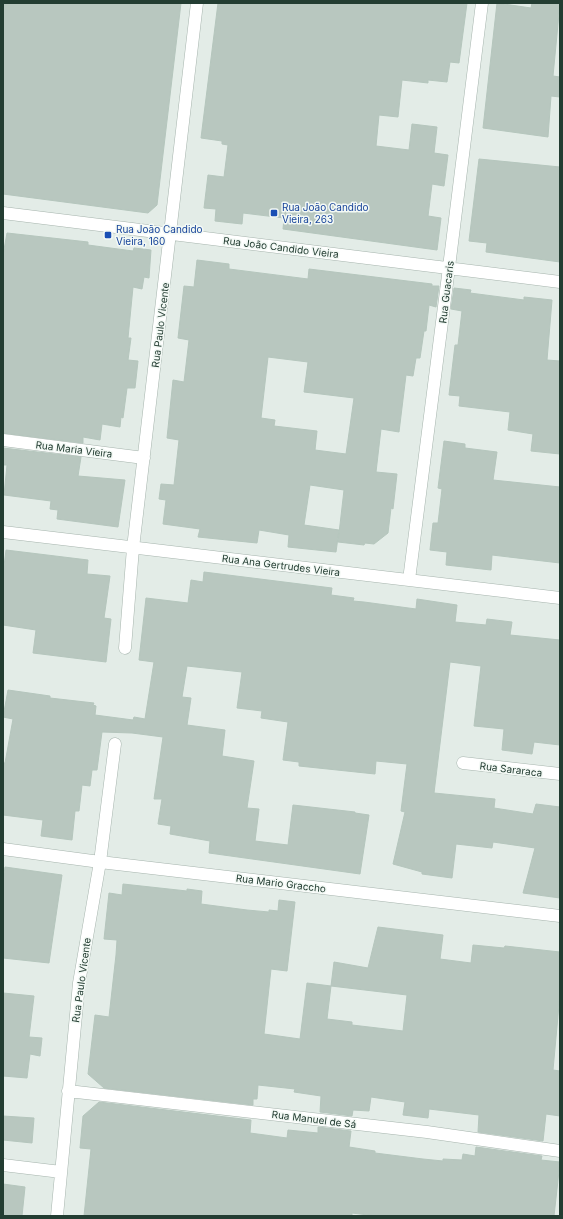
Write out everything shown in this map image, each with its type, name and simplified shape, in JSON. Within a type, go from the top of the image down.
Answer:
[{"type":"street","name":"Rua Paulo Vicente","points":[[125,648],[133,548],[197,3]]},
{"type":"street","name":"Rua Guacaris","points":[[409,580],[482,3]]},
{"type":"street","name":"Rua João Candido Vieira","points":[[3,213],[560,282]]},
{"type":"street","name":"Rua Maria Vieira","points":[[3,440],[144,458]]},
{"type":"street","name":"Rua Ana Gertrudes Vieira","points":[[3,532],[560,598]]},
{"type":"street","name":"Rua Paulo Vicente","points":[[57,1216],[79,983],[100,862],[115,744]]},
{"type":"street","name":"Rua Sararaca","points":[[463,763],[560,774]]},
{"type":"street","name":"Rua Mario Graccho","points":[[3,850],[560,916]]},
{"type":"street","name":"Rua Manuel de Sá","points":[[68,1091],[427,1132],[560,1151]]},
{"type":"street","points":[[3,1165],[61,1172]]},
{"type":"building","points":[[3,3],[181,3],[157,205],[148,213],[3,194]]},
{"type":"building","points":[[218,3],[467,3],[459,63],[450,62],[447,82],[428,80],[428,83],[402,80],[398,117],[379,115],[376,146],[409,150],[412,124],[437,127],[434,153],[448,155],[444,186],[432,184],[428,216],[441,218],[437,250],[283,229],[284,218],[243,213],[242,224],[215,221],[216,209],[204,208],[208,175],[224,177],[228,145],[222,144],[222,141],[201,138]]},
{"type":"building","points":[[497,3],[531,8],[532,3],[560,3],[553,76],[560,77],[560,97],[551,96],[548,137],[483,128]]},
{"type":"building","points":[[479,159],[560,167],[560,262],[486,252],[487,243],[469,241]]},
{"type":"building","points":[[7,233],[88,242],[88,245],[133,251],[134,248],[151,250],[149,278],[144,277],[142,289],[133,287],[128,338],[131,338],[128,360],[138,361],[135,388],[127,388],[123,418],[121,417],[120,427],[102,424],[100,440],[83,437],[83,443],[3,433],[3,255]]},
{"type":"building","points":[[197,260],[229,264],[229,269],[308,279],[309,269],[439,286],[436,307],[429,305],[426,331],[424,331],[420,358],[416,358],[413,376],[406,375],[399,432],[381,429],[376,472],[397,474],[393,509],[391,508],[388,533],[374,544],[365,543],[364,545],[338,542],[344,490],[310,485],[304,525],[339,530],[336,552],[288,547],[289,535],[259,530],[257,543],[198,537],[200,529],[163,524],[166,500],[159,499],[161,484],[174,485],[179,440],[167,438],[173,380],[184,382],[189,340],[178,338],[184,286],[194,287]],"holes":[[[268,357],[308,362],[304,392],[354,398],[346,454],[315,450],[317,431],[274,426],[275,420],[261,418]]]},
{"type":"building","points":[[454,288],[471,290],[470,293],[524,300],[524,297],[552,300],[547,360],[560,361],[560,454],[531,451],[533,434],[508,430],[510,412],[459,406],[460,396],[449,395],[455,345],[458,345],[462,311],[451,309]]},
{"type":"building","points":[[444,441],[465,444],[465,448],[497,452],[493,480],[560,487],[560,563],[492,555],[491,570],[446,565],[447,552],[430,550],[433,523],[438,523],[442,489],[438,488]]},
{"type":"building","points":[[3,448],[81,457],[78,476],[125,480],[118,527],[57,519],[58,510],[50,509],[51,501],[4,495],[7,465],[3,465]]},
{"type":"building","points":[[6,550],[88,560],[87,574],[110,576],[104,618],[111,619],[106,662],[33,653],[36,630],[3,625],[3,574]]},
{"type":"building","points":[[204,572],[332,588],[331,595],[354,598],[353,601],[416,609],[417,599],[457,605],[455,622],[486,625],[487,619],[512,622],[510,635],[560,640],[560,745],[534,742],[532,754],[502,750],[504,729],[474,726],[481,666],[450,662],[434,793],[495,799],[494,808],[533,814],[536,804],[560,807],[560,898],[523,893],[535,848],[493,842],[492,848],[456,844],[452,878],[422,874],[422,872],[393,864],[405,812],[401,811],[407,764],[376,761],[375,774],[299,766],[299,762],[283,760],[288,722],[261,718],[262,711],[237,708],[242,672],[187,666],[182,697],[191,698],[187,725],[225,730],[222,756],[254,761],[247,808],[259,809],[255,841],[288,845],[293,805],[369,815],[360,874],[209,853],[210,841],[170,834],[171,826],[158,824],[162,799],[154,799],[163,737],[132,733],[102,732],[97,770],[92,770],[90,786],[82,785],[79,811],[75,811],[72,840],[41,836],[43,820],[3,815],[3,763],[5,763],[13,719],[3,717],[8,690],[50,696],[50,698],[94,703],[93,705],[96,706],[95,715],[133,720],[134,717],[145,719],[154,662],[139,660],[146,598],[188,603],[191,580],[203,582]]},
{"type":"building","points":[[5,867],[62,875],[49,963],[3,958],[3,880]]},
{"type":"building","points":[[123,884],[187,891],[187,889],[202,891],[201,904],[269,912],[269,910],[278,911],[279,900],[295,902],[287,971],[271,969],[264,1034],[300,1039],[307,983],[331,986],[334,962],[368,968],[378,927],[443,935],[440,959],[471,963],[473,945],[504,948],[505,946],[560,952],[560,994],[553,1070],[560,1071],[560,1116],[546,1114],[543,1141],[478,1132],[479,1115],[429,1109],[428,1118],[403,1115],[405,1102],[371,1097],[369,1111],[353,1110],[352,1116],[320,1112],[321,1096],[294,1092],[295,1089],[258,1085],[257,1099],[253,1099],[253,1105],[104,1088],[88,1074],[95,1015],[109,1017],[117,940],[104,939],[109,893],[122,895]],"holes":[[[331,986],[407,995],[403,1031],[352,1025],[352,1022],[327,1019]]]},
{"type":"building","points":[[3,993],[34,996],[29,1037],[42,1038],[40,1056],[30,1054],[27,1078],[3,1076]]},
{"type":"building","points":[[99,1102],[251,1120],[250,1133],[287,1138],[288,1130],[318,1133],[318,1127],[351,1131],[349,1147],[375,1151],[375,1153],[423,1159],[443,1161],[443,1159],[462,1160],[463,1154],[475,1156],[476,1147],[542,1156],[541,1160],[560,1162],[554,1216],[376,1216],[352,1213],[352,1216],[84,1216],[91,1149],[80,1148],[83,1116]]},
{"type":"building","points":[[3,1116],[34,1118],[32,1143],[3,1140]]},
{"type":"building","points":[[3,1184],[25,1187],[22,1216],[3,1216]]},
{"type":"place","name":"Rua João Candido Vieira, 263","points":[[274,213]]},
{"type":"place","name":"Rua João Candido Vieira, 160","points":[[108,235]]}]
